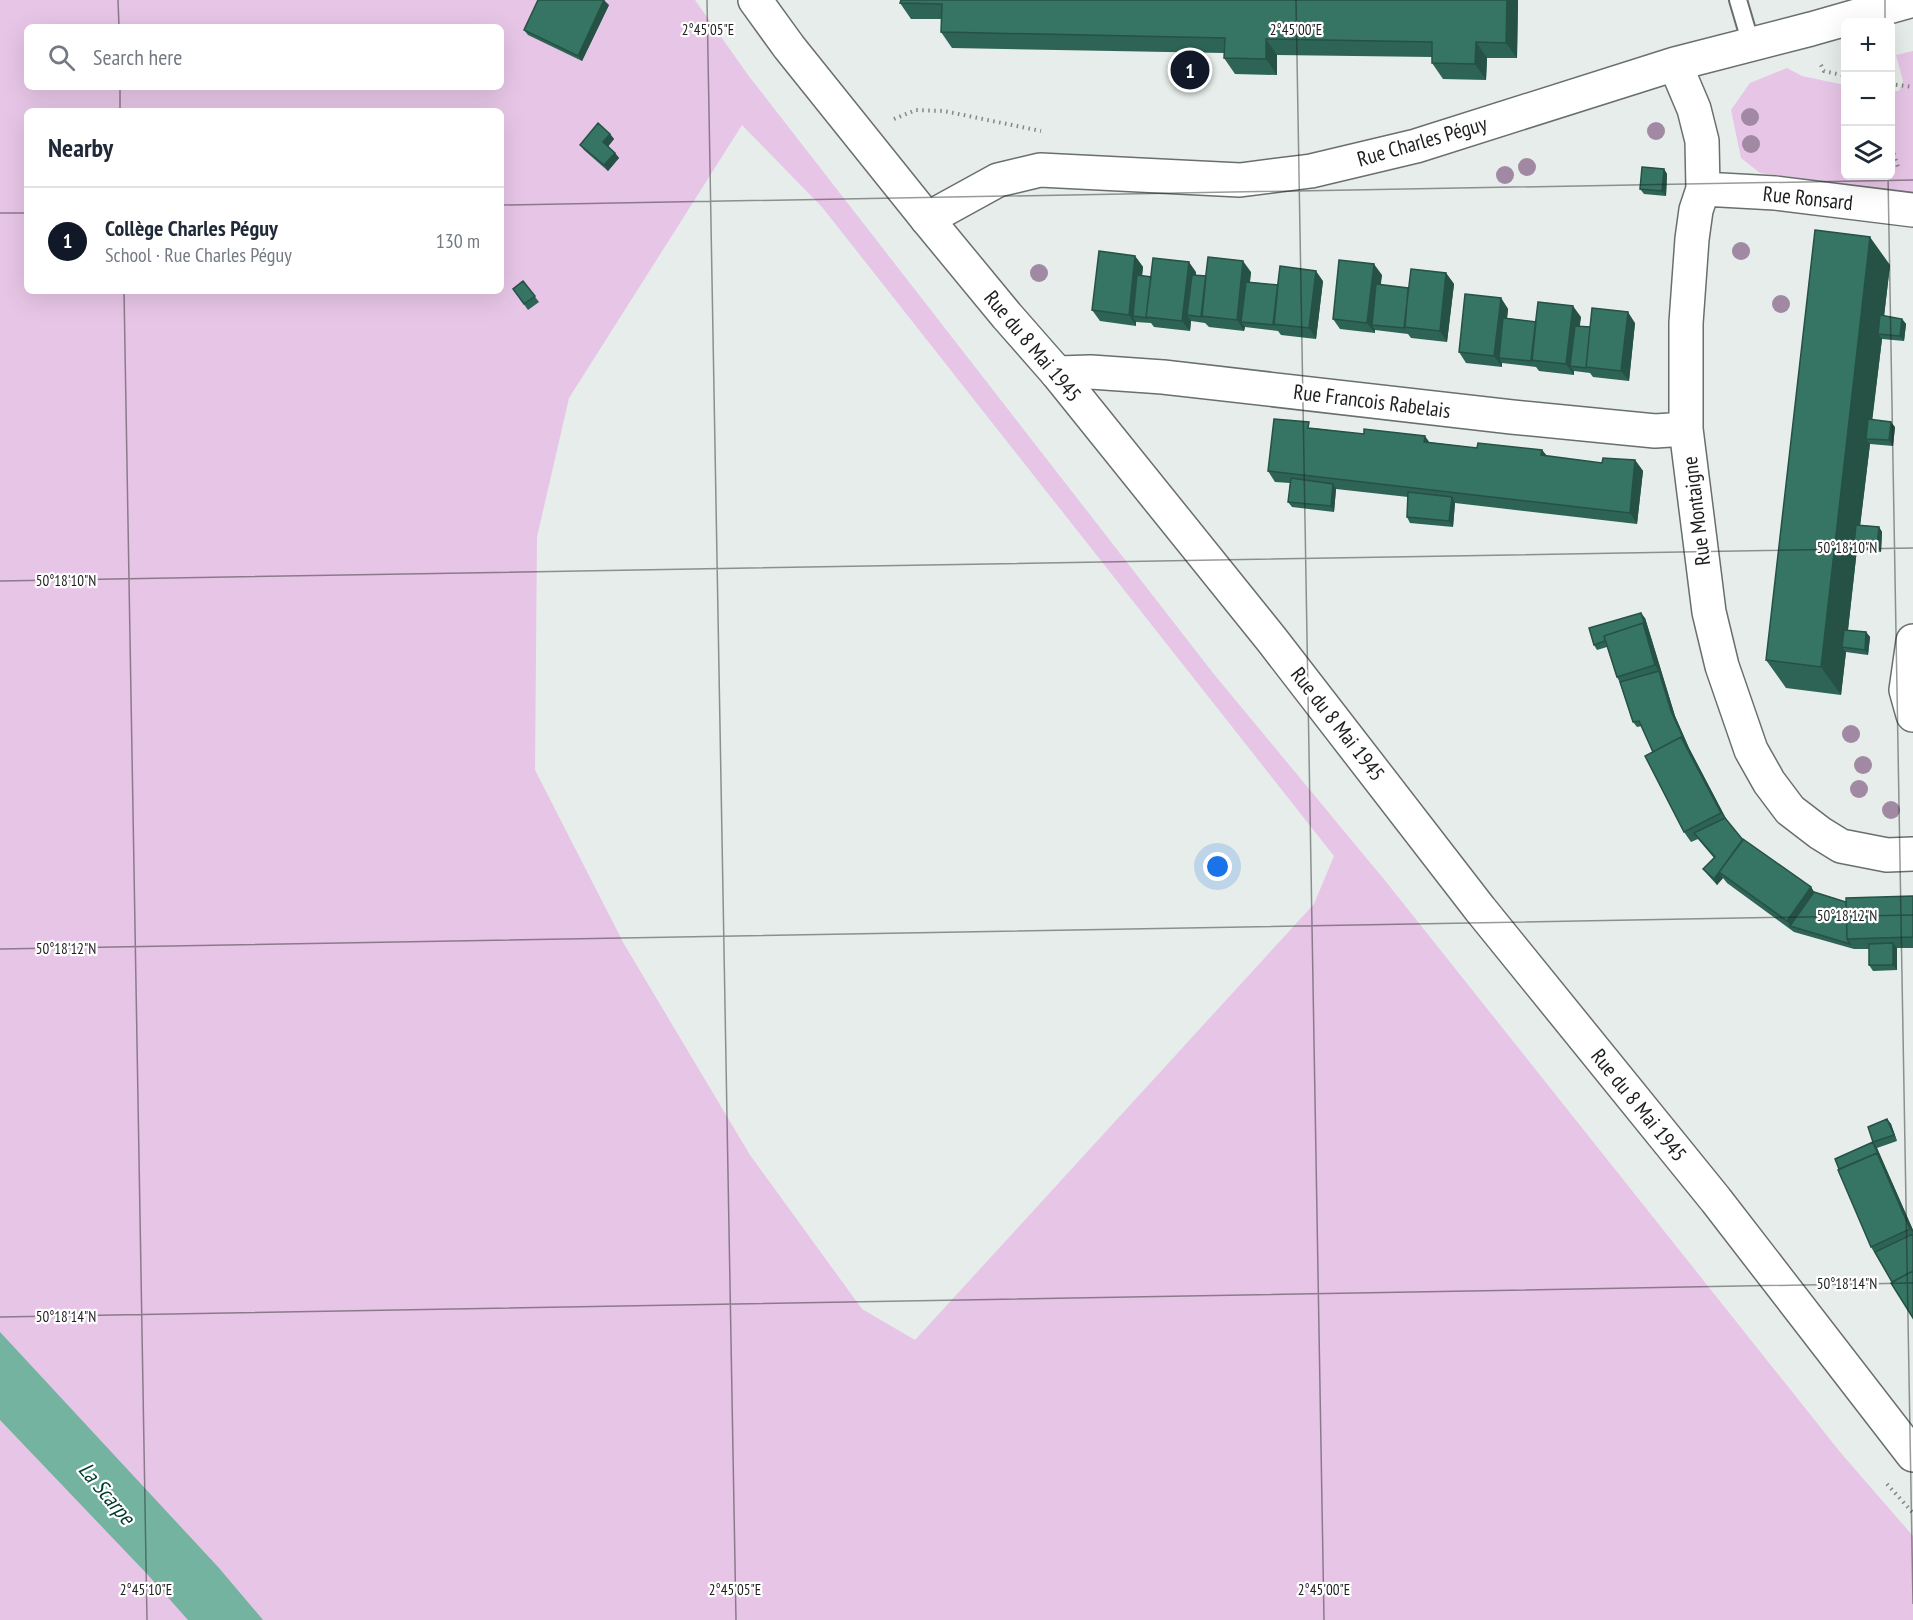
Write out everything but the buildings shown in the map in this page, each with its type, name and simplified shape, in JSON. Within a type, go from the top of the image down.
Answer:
[{"type":"street","name":"Rue du 8 Mai 1945","points":[[754,0],[927,219],[1006,316],[1057,374],[1272,640],[1480,909],[1716,1200],[1913,1455]]},
{"type":"street","name":"Rue Charles Péguy","points":[[927,219],[998,180],[1040,170],[1240,180],[1311,171],[1416,146],[1676,64],[1913,0]]},
{"type":"street","name":"Rue Montaigne","points":[[1676,64],[1694,110],[1702,141],[1703,189],[1696,210],[1692,239],[1686,323],[1686,429],[1709,612],[1722,666],[1751,750],[1769,782],[1790,810],[1841,846],[1887,855],[1913,854]]},
{"type":"street","name":"Rue Ronsard","points":[[1703,189],[1775,193],[1913,210]]},
{"type":"street","name":"Rue Francois Rabelais","points":[[1057,374],[1091,372],[1163,377],[1512,417],[1655,430],[1686,429]]},
{"type":"street","points":[[1913,640],[1906,690],[1913,715]]},
{"type":"lane","points":[[1738,0],[1751,44]]},
{"type":"path","points":[[1895,85],[1913,87]]},
{"type":"path","points":[[863,139],[889,122],[916,110],[966,114],[1044,132]]},
{"type":"shaded area","points":[[0,0],[695,0],[748,75],[1213,673],[1387,883],[1840,1452],[1913,1536],[1913,1620],[0,1620]],"holes":[[[742,125],[822,207],[1334,856],[1314,904],[915,1340],[862,1309],[750,1155],[624,944],[535,770],[537,537],[569,398]]]},
{"type":"shaded area","points":[[1913,51],[1913,193],[1760,173],[1741,158],[1731,110],[1750,83],[1787,68],[1802,76],[1841,84],[1841,180],[1895,180],[1895,91],[1899,91],[1903,81],[1896,55]]},
{"type":"water","name":"La Scarpe","points":[[0,1332],[219,1568],[263,1620],[188,1620],[0,1420]]},
{"type":"place","name":"Collège Charles Péguy","points":[[1190,70]]}]
